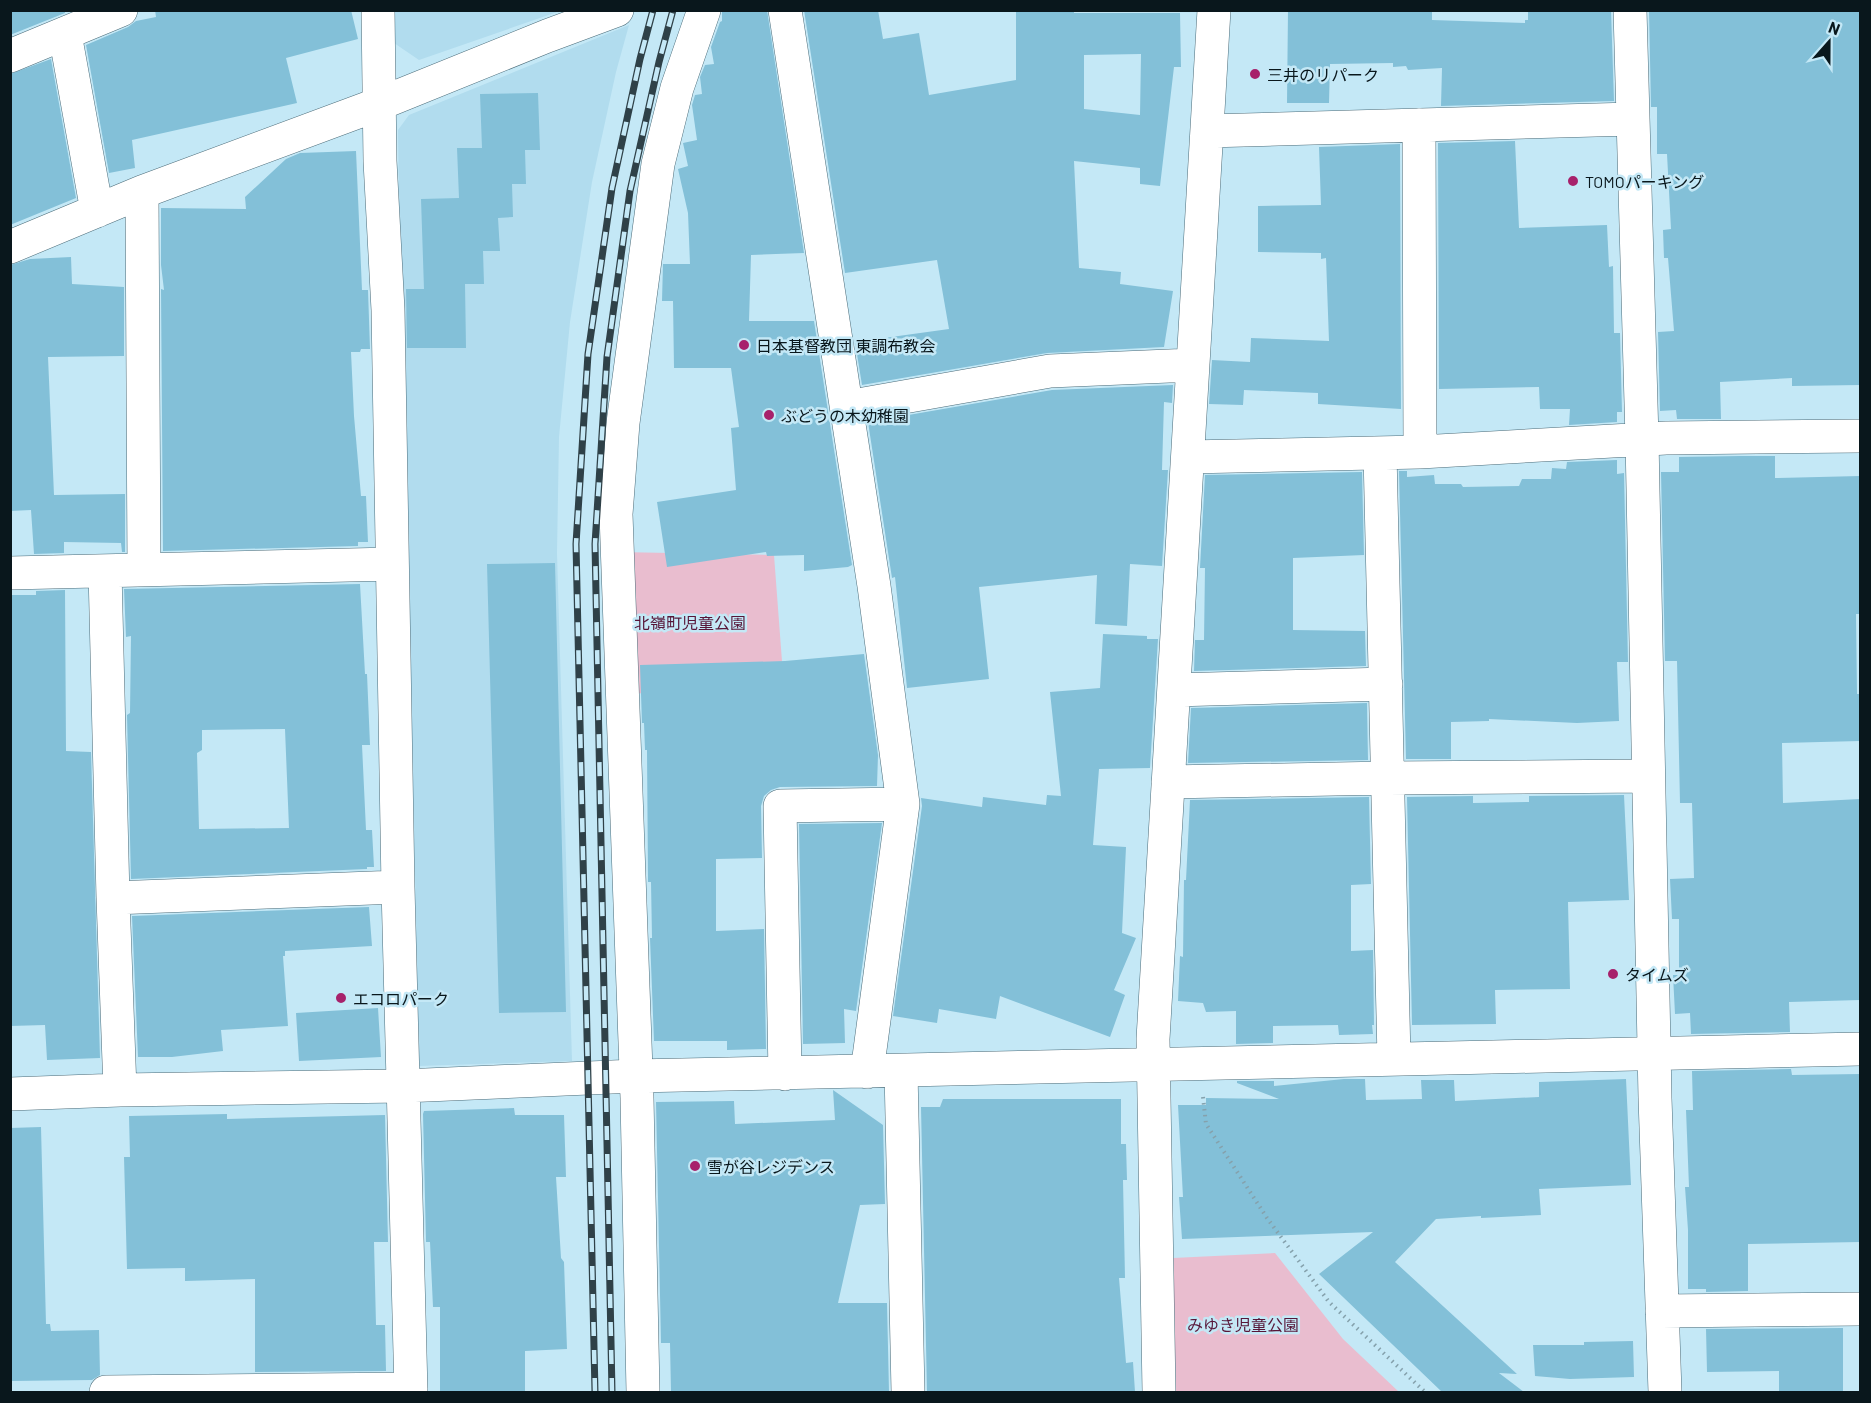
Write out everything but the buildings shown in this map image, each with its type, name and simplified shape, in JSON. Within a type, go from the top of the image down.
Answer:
[{"type":"street","points":[[10,56],[121,10]]},
{"type":"street","points":[[106,1392],[411,1391],[398,887],[388,310],[379,104],[378,10]]},
{"type":"street","points":[[10,247],[142,192],[379,104],[617,10]]},
{"type":"street","points":[[643,1392],[616,514],[623,423],[658,164],[677,88],[704,10]]},
{"type":"street","points":[[785,10],[874,586],[903,804],[867,1072]]},
{"type":"street","points":[[1159,1392],[1153,1065],[1214,10]]},
{"type":"street","points":[[1630,10],[1642,439],[1654,1054],[1665,1392]]},
{"type":"street","points":[[64,34],[97,211]]},
{"type":"street","points":[[1207,131],[1632,119]]},
{"type":"street","points":[[1419,125],[1420,452]]},
{"type":"street","points":[[142,192],[144,570]]},
{"type":"street","points":[[846,406],[1050,372],[1193,365]]},
{"type":"street","points":[[1188,457],[1420,452],[1642,439],[1860,436]]},
{"type":"street","points":[[1380,453],[1394,1059]]},
{"type":"street","points":[[10,573],[392,564]]},
{"type":"street","points":[[105,571],[120,1090]]},
{"type":"street","points":[[1174,690],[1386,684]]},
{"type":"street","points":[[1168,782],[1648,776]]},
{"type":"street","points":[[785,1074],[780,806],[903,804]]},
{"type":"street","points":[[113,898],[398,887]]},
{"type":"street","points":[[10,1094],[403,1086],[635,1076],[1860,1049]]},
{"type":"street","points":[[901,1071],[908,1392]]},
{"type":"street","points":[[1662,1311],[1860,1309]]},
{"type":"path","points":[[1200,1064],[1206,1124],[1268,1218],[1329,1302],[1425,1392]]},
{"type":"shaded area","points":[[393,11],[560,11],[419,60],[394,43]]},
{"type":"shaded area","points":[[629,25],[616,72],[592,182],[570,322],[559,437],[557,553],[572,1061],[419,1066],[410,635],[401,357],[398,130],[409,115]]},
{"type":"green space","name":"北嶺町児童公園","points":[[618,552],[774,555],[784,688],[622,694]]},
{"type":"green space","name":"みゆき児童公園","points":[[1275,1253],[1343,1339],[1399,1392],[1176,1392],[1173,1258]]},
{"type":"railway","points":[[595,1392],[576,544],[588,354],[612,188],[653,10]]},
{"type":"railway","points":[[612,1392],[595,544],[607,357],[630,191],[673,10]]},
{"type":"place","name":"三井のリパーク","points":[[1255,74]]},
{"type":"place","name":"TOMOパーキング","points":[[1573,181]]},
{"type":"place","name":"日本基督教団 東調布教会","points":[[744,345]]},
{"type":"place","name":"ぶどうの木幼稚園","points":[[769,415]]},
{"type":"place","name":"タイムズ","points":[[1613,974]]},
{"type":"place","name":"エコロパーク","points":[[341,998]]},
{"type":"place","name":"雪が谷レジデンス","points":[[695,1166]]}]
